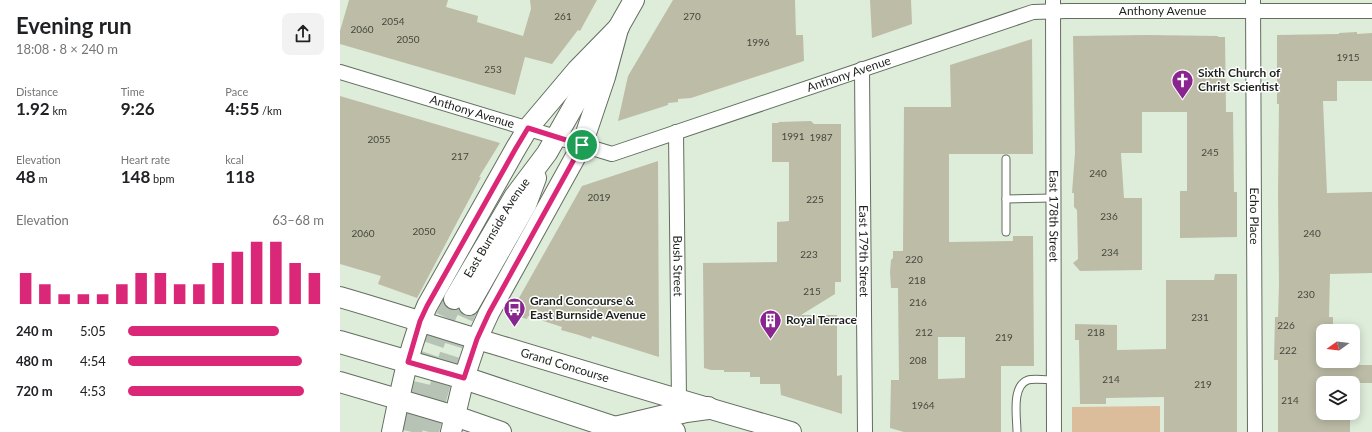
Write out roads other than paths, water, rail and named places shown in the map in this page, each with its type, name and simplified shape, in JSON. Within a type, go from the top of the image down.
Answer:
[{"type":"main road","name":"East Burnside Avenue","points":[[461,302],[526,205],[544,159],[634,0]]},
{"type":"main road","name":"East Burnside Avenue","points":[[392,432],[408,362],[420,321],[428,304],[528,128],[577,70],[619,27]]},
{"type":"main road","name":"East Burnside Avenue","points":[[453,424],[464,378],[477,339],[489,313],[582,145],[605,77],[619,27]]},
{"type":"main road","name":"Grand Concourse","points":[[340,298],[679,400],[791,432]]},
{"type":"main road","points":[[340,342],[464,378],[617,430],[640,422],[686,411],[708,408]]},
{"type":"main road","points":[[340,382],[399,399],[453,424],[489,430]]},
{"type":"main road","points":[[640,422],[674,432]]},
{"type":"street","name":"Anthony Avenue","points":[[340,72],[612,154],[1053,5],[1253,5],[1372,10]]},
{"type":"street","name":"East 178th Street","points":[[1053,5],[1054,432]]},
{"type":"street","name":"Echo Place","points":[[1253,5],[1255,432]]},
{"type":"street","name":"East 179th Street","points":[[862,69],[865,432]]},
{"type":"street","name":"Bush Street","points":[[676,132],[679,400]]},
{"type":"lane","points":[[1006,159],[1006,232]]},
{"type":"lane","points":[[1006,199],[1053,198]]},
{"type":"lane","points":[[1017,432],[1016,395],[1020,385],[1028,380],[1053,380]]},
{"type":"tunnel","points":[[412,432],[428,362],[438,333],[454,299]]},
{"type":"tunnel","points":[[429,432],[437,396],[456,334],[469,305]]},
{"type":"place","name":"Sixth Church of Christ Scientist","points":[[1182,100]]},
{"type":"place","name":"Grand Concourse & East Burnside Avenue","points":[[515,328]]},
{"type":"place","name":"Royal Terrace","points":[[770,340]]}]
